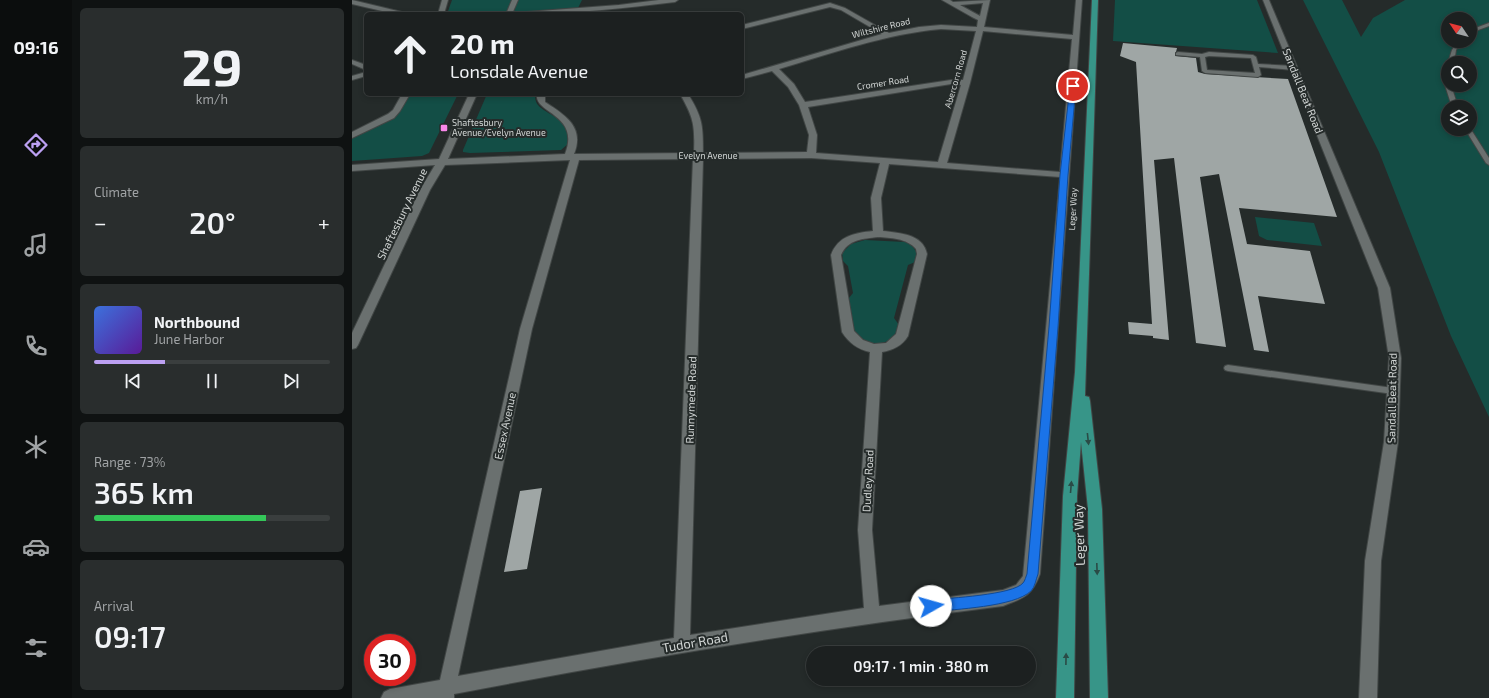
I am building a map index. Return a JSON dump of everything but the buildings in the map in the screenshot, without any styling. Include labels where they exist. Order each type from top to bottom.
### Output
[{"type":"highway","name":"Leger Way","points":[[1065,698],[1070,496],[1081,372],[1095,0]]},
{"type":"highway","name":"Leger Way","points":[[1081,372],[1095,509],[1100,698]]},
{"type":"street","points":[[442,12],[445,0]]},
{"type":"street","points":[[510,12],[515,0]]},
{"type":"street","points":[[585,10],[588,0]]},
{"type":"street","points":[[556,12],[626,7],[675,0]]},
{"type":"street","points":[[945,0],[974,16],[983,19]]},
{"type":"street","points":[[953,4],[987,0]]},
{"type":"street","name":"Abercorn Road","points":[[942,164],[966,83],[987,0]]},
{"type":"street","name":"Tudor Road","points":[[390,698],[447,692],[682,644],[872,613],[1003,598],[1018,593],[1028,586],[1032,574],[1054,327],[1064,175],[1079,0]]},
{"type":"street","name":"Sandall Beat Road","points":[[1266,0],[1384,288],[1395,358],[1392,442],[1373,561],[1368,698]]},
{"type":"street","points":[[352,2],[395,12]]},
{"type":"street","points":[[744,26],[830,5],[843,9],[863,19],[888,35]]},
{"type":"street","name":"Wiltshire Road","points":[[744,76],[888,35],[930,28],[980,29],[1076,37]]},
{"type":"street","points":[[352,62],[364,67]]},
{"type":"street","points":[[774,68],[791,86],[803,105],[813,135],[811,155]]},
{"type":"street","points":[[352,78],[364,75]]},
{"type":"street","name":"Cromer Road","points":[[803,105],[951,82],[966,83]]},
{"type":"street","points":[[352,135],[391,116],[396,111],[405,96]]},
{"type":"street","name":"Shaftesbury Avenue","points":[[352,345],[425,190],[442,162],[472,96]]},
{"type":"street","name":"Essex Avenue","points":[[447,692],[526,329],[573,145],[572,131],[568,123],[542,103],[540,96]]},
{"type":"street","name":"Runnymede Road","points":[[682,644],[699,128],[695,112],[685,96]]},
{"type":"street","name":"Evelyn Avenue","points":[[352,168],[442,162],[571,157],[811,155],[942,164],[1064,175]]},
{"type":"street","points":[[878,234],[876,198],[885,160]]},
{"type":"street","points":[[878,234],[907,238],[916,242],[922,250],[902,336],[898,342],[892,345],[869,348],[856,343],[848,332],[836,256],[838,249],[847,241],[853,238],[878,234]]},
{"type":"street","name":"Dudley Road","points":[[872,613],[865,530],[876,348]]},
{"type":"lane","points":[[1477,29],[1489,24]]},
{"type":"lane","points":[[1178,54],[1202,56],[1209,54],[1253,57],[1258,75],[1205,71],[1202,56]]},
{"type":"lane","points":[[1256,65],[1294,68]]},
{"type":"lane","points":[[1472,136],[1489,163]]},
{"type":"lane","points":[[1228,368],[1393,391]]},
{"type":"green space","points":[[452,0],[582,0],[576,12],[448,12]]},
{"type":"green space","points":[[1115,0],[1257,0],[1278,53],[1113,41]]},
{"type":"green space","points":[[1303,0],[1342,0],[1361,37],[1373,18],[1405,0],[1489,0],[1489,417],[1451,336],[1379,152]]},
{"type":"green space","points":[[407,96],[457,96],[429,153],[422,156],[352,161],[352,137],[389,119]]},
{"type":"green space","points":[[486,96],[536,96],[535,99],[540,107],[562,122],[568,135],[569,143],[561,150],[470,153],[463,152]]},
{"type":"green space","points":[[1255,217],[1314,223],[1322,246],[1267,240],[1259,236]]},
{"type":"green space","points":[[865,240],[905,242],[911,244],[917,253],[915,262],[908,265],[894,318],[899,325],[894,337],[890,340],[879,343],[867,342],[857,337],[852,329],[850,320],[849,298],[853,293],[848,266],[843,261],[842,253],[851,244]]},
{"type":"place","name":"Shaftesbury Avenue/Evelyn Avenue","points":[[444,128]]},
{"type":"route","points":[[931,606],[1003,598],[1018,593],[1028,586],[1032,574],[1054,327],[1064,175],[1073,86]]}]
